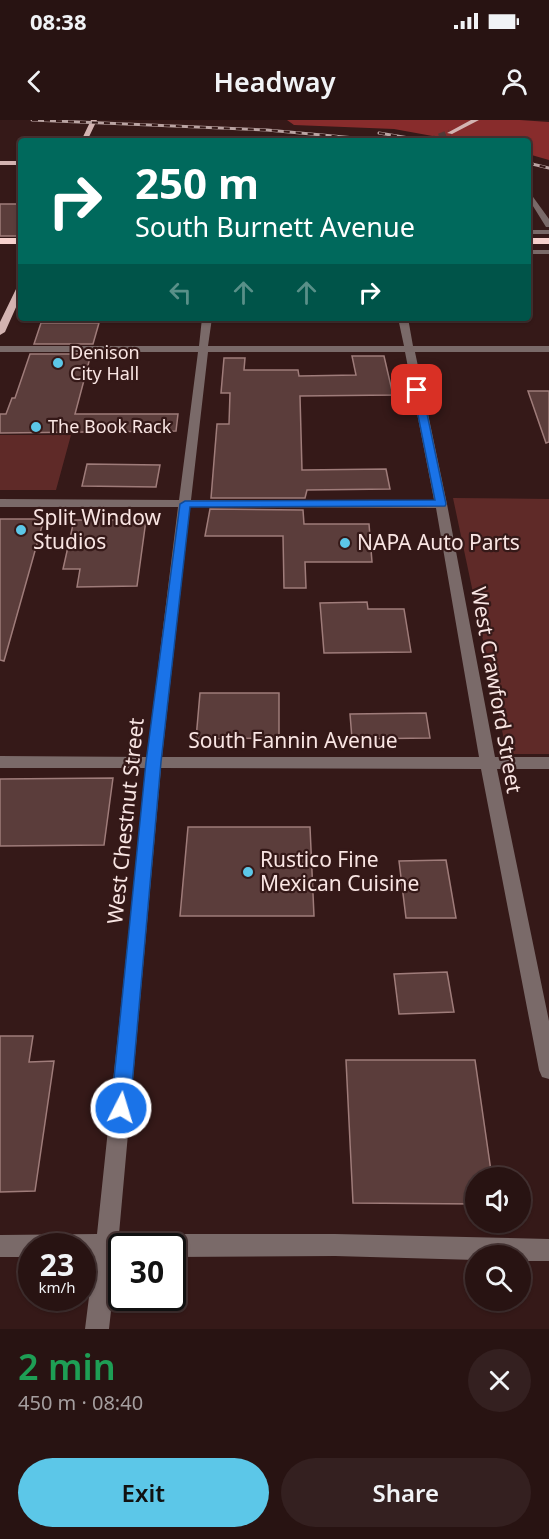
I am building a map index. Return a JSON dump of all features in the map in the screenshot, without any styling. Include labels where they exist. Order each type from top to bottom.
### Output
[{"type":"highway","points":[[0,241],[18,241]]},
{"type":"highway","points":[[531,242],[549,241]]},
{"type":"main road","points":[[85,138],[94,120]]},
{"type":"main road","points":[[450,133],[476,120]]},
{"type":"main road","points":[[0,163],[18,163]]},
{"type":"main road","points":[[0,332],[18,293]]},
{"type":"street","points":[[531,197],[549,225]]},
{"type":"street","points":[[531,232],[549,232]]},
{"type":"street","points":[[531,252],[549,252]]},
{"type":"street","name":"West Chestnut Street","points":[[97,1329],[153,762],[207,321]]},
{"type":"street","name":"West Crawford Street","points":[[404,321],[441,504],[488,763],[549,1070]]},
{"type":"street","points":[[0,349],[549,349]]},
{"type":"street","points":[[0,503],[441,504]]},
{"type":"street","name":"South Fannin Avenue","points":[[0,762],[549,763]]},
{"type":"street","points":[[0,1246],[335,1245],[549,1250]]},
{"type":"shaded area","points":[[287,120],[549,122],[549,160],[531,155],[531,138],[444,138],[394,129],[294,125]]},
{"type":"shaded area","points":[[0,435],[71,435],[56,490],[0,490]]},
{"type":"shaded area","points":[[453,498],[549,499],[549,754],[507,754]]},
{"type":"building","points":[[0,204],[18,204],[18,236],[0,236]]},
{"type":"building","points":[[41,323],[99,323],[93,344],[34,344]]},
{"type":"building","points":[[30,354],[91,354],[75,414],[178,414],[176,431],[0,433],[0,414],[6,414],[12,398],[15,398]]},
{"type":"building","points":[[352,356],[384,356],[393,395],[300,396],[302,470],[386,469],[390,489],[307,490],[305,498],[211,498],[217,424],[229,424],[230,393],[221,393],[224,358],[245,358],[244,370],[298,370],[299,376],[356,375]]},
{"type":"building","points":[[528,391],[549,391],[549,442],[546,443]]},
{"type":"building","points":[[87,464],[160,465],[156,487],[82,486]]},
{"type":"building","points":[[210,509],[303,510],[304,524],[369,524],[372,562],[305,562],[306,588],[284,588],[283,536],[205,536]]},
{"type":"building","points":[[0,519],[44,519],[4,661],[0,660]]},
{"type":"building","points":[[74,520],[146,520],[137,586],[77,587],[80,569],[63,569]]},
{"type":"building","points":[[367,602],[368,609],[404,609],[411,652],[324,653],[320,603]]},
{"type":"building","points":[[200,693],[279,693],[279,738],[196,739]]},
{"type":"building","points":[[426,713],[430,738],[352,739],[350,714]]},
{"type":"building","points":[[113,778],[104,845],[0,846],[0,779]]},
{"type":"building","name":"Rustico Fine Mexican Cuisine","points":[[188,827],[310,827],[314,916],[180,916]]},
{"type":"building","points":[[446,860],[456,918],[406,918],[399,861]]},
{"type":"building","points":[[447,972],[454,1012],[399,1014],[394,974]]},
{"type":"building","points":[[0,1036],[33,1036],[29,1062],[54,1061],[35,1191],[0,1192]]},
{"type":"building","points":[[346,1060],[475,1060],[490,1167],[465,1167],[465,1204],[353,1203]]},
{"type":"tunnel","points":[[437,138],[450,133]]},
{"type":"railway","points":[[32,120],[267,130],[355,138]]},
{"type":"railway","points":[[379,133],[409,138]]},
{"type":"railway","points":[[531,164],[549,168]]},
{"type":"place","name":"Denison City Hall","points":[[58,363]]},
{"type":"place","name":"The Book Rack","points":[[36,427]]},
{"type":"place","name":"Split Window Studios","points":[[21,530]]},
{"type":"place","name":"NAPA Auto Parts","points":[[345,543]]},
{"type":"place","name":"Rustico Fine Mexican Cuisine","points":[[248,872]]},
{"type":"route","points":[[121,1108],[153,762],[185,504],[441,504],[417,390]]}]
